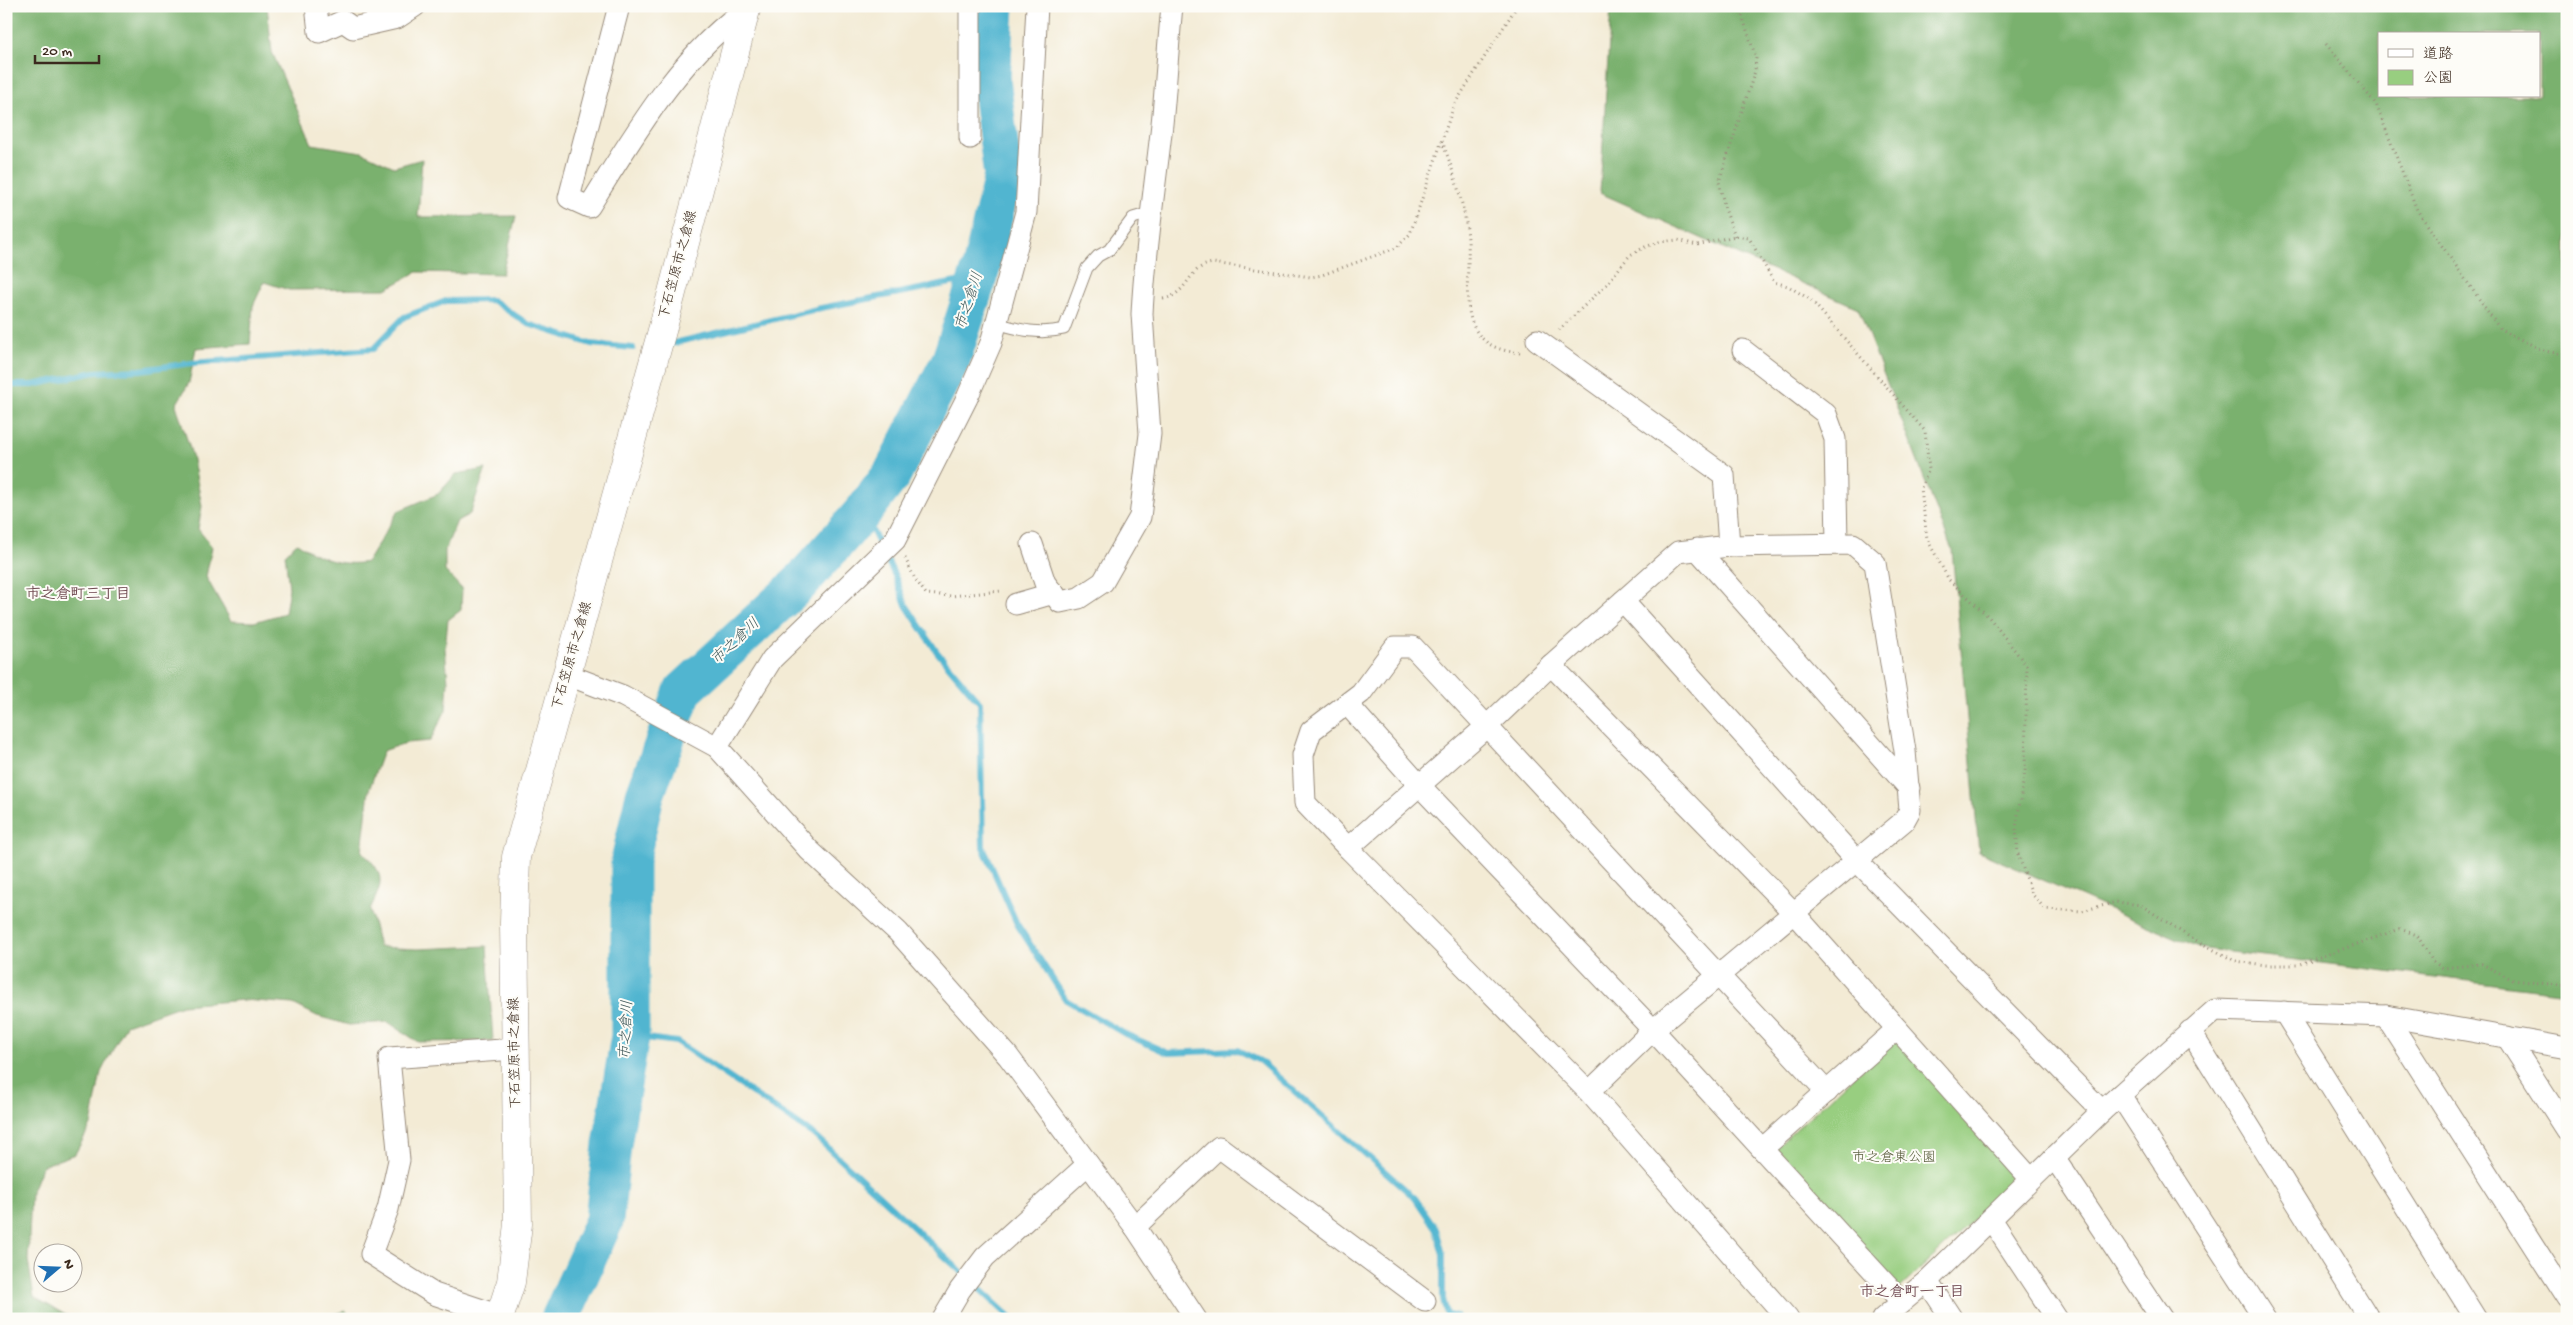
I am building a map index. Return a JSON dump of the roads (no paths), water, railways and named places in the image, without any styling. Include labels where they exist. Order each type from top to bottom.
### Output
[{"type":"main road","name":"下石笠原市之倉線","points":[[500,1317],[511,1282],[518,1224],[514,923],[516,856],[568,675],[748,7]]},
{"type":"street","points":[[316,6],[319,32],[342,21],[353,28],[397,18],[415,6]]},
{"type":"street","points":[[618,6],[569,198],[589,207],[626,148],[694,54],[748,7]]},
{"type":"street","points":[[970,6],[970,138]]},
{"type":"street","points":[[717,747],[772,659],[895,540],[967,398],[991,343],[1026,212],[1038,6]]},
{"type":"street","points":[[1032,544],[1045,583],[1060,602],[1079,598],[1103,582],[1140,517],[1150,434],[1142,297],[1150,213],[1162,125],[1172,6]]},
{"type":"street","points":[[1540,342],[1724,475],[1730,546]]},
{"type":"street","points":[[1743,350],[1826,414],[1835,439],[1837,543]]},
{"type":"street","points":[[1348,848],[1420,786],[1551,665],[1678,552],[1730,546],[1837,543],[1853,544],[1875,563],[1909,788],[1910,810],[1904,821],[1858,861],[1793,912],[1653,1030],[1589,1092]]},
{"type":"street","points":[[1697,549],[1909,788]]},
{"type":"street","points":[[1012,597],[1054,593]]},
{"type":"street","points":[[1624,601],[1858,861],[2102,1111]]},
{"type":"street","points":[[1788,1319],[1589,1092],[1305,803],[1303,755],[1312,731],[1348,706],[1361,693],[1395,647],[1413,647],[1827,1092]]},
{"type":"street","points":[[1551,665],[1793,912],[2032,1179]]},
{"type":"street","points":[[568,675],[623,696],[717,747],[810,850],[898,932],[1008,1056],[1135,1226],[1196,1319]]},
{"type":"street","points":[[1348,706],[1420,786],[1653,1030],[1902,1302]]},
{"type":"street","points":[[1882,1319],[1927,1281],[2102,1111],[2215,1010],[2386,1016],[2567,1048]]},
{"type":"street","points":[[2284,1012],[2476,1319]]},
{"type":"street","points":[[2386,1016],[2567,1298]]},
{"type":"street","points":[[1762,1149],[1897,1029]]},
{"type":"street","points":[[2190,1031],[2369,1319]]},
{"type":"street","points":[[2507,1037],[2567,1130]]},
{"type":"street","points":[[500,1317],[434,1294],[371,1254],[388,1208],[399,1160],[389,1058],[516,1049]]},
{"type":"street","points":[[2120,1095],[2264,1319]]},
{"type":"street","points":[[1135,1226],[1219,1147],[1424,1301]]},
{"type":"street","points":[[2054,1157],[2162,1319]]},
{"type":"street","points":[[943,1319],[960,1290],[986,1257],[1088,1164]]},
{"type":"street","points":[[1991,1219],[2057,1319]]},
{"type":"street","points":[[1927,1281],[1952,1319]]},
{"type":"lane","points":[[996,323],[1022,330],[1048,333],[1064,329],[1087,268],[1098,256],[1109,250],[1132,218],[1150,213]]},
{"type":"waterway","name":"市之倉川","points":[[560,1319],[604,1221],[612,1145],[630,1036],[630,861],[645,795],[683,691],[799,584],[863,512],[892,474],[951,360],[982,265],[1003,176],[991,80],[995,6]]},
{"type":"waterway","points":[[666,345],[821,308],[977,278]]},
{"type":"waterway","points":[[6,385],[33,385],[95,372],[140,370],[192,363],[373,349],[404,317],[446,301],[492,300],[528,324],[591,344],[633,348]]},
{"type":"waterway","points":[[863,512],[895,576],[906,605],[937,652],[980,703],[983,847],[1017,924],[1066,1000],[1125,1034],[1168,1053],[1237,1050],[1260,1061],[1415,1198],[1436,1229],[1443,1254],[1443,1299],[1447,1315],[1457,1317]]},
{"type":"waterway","points":[[630,1036],[677,1042],[814,1135],[1012,1319]]},
{"type":"district","name":"市之倉町三丁目","points":[[78,595]]},
{"type":"district","name":"市之倉町一丁目","points":[[1912,1293]]},
{"type":"park label","name":"市之倉東公園","points":[[1894,1158]]}]
